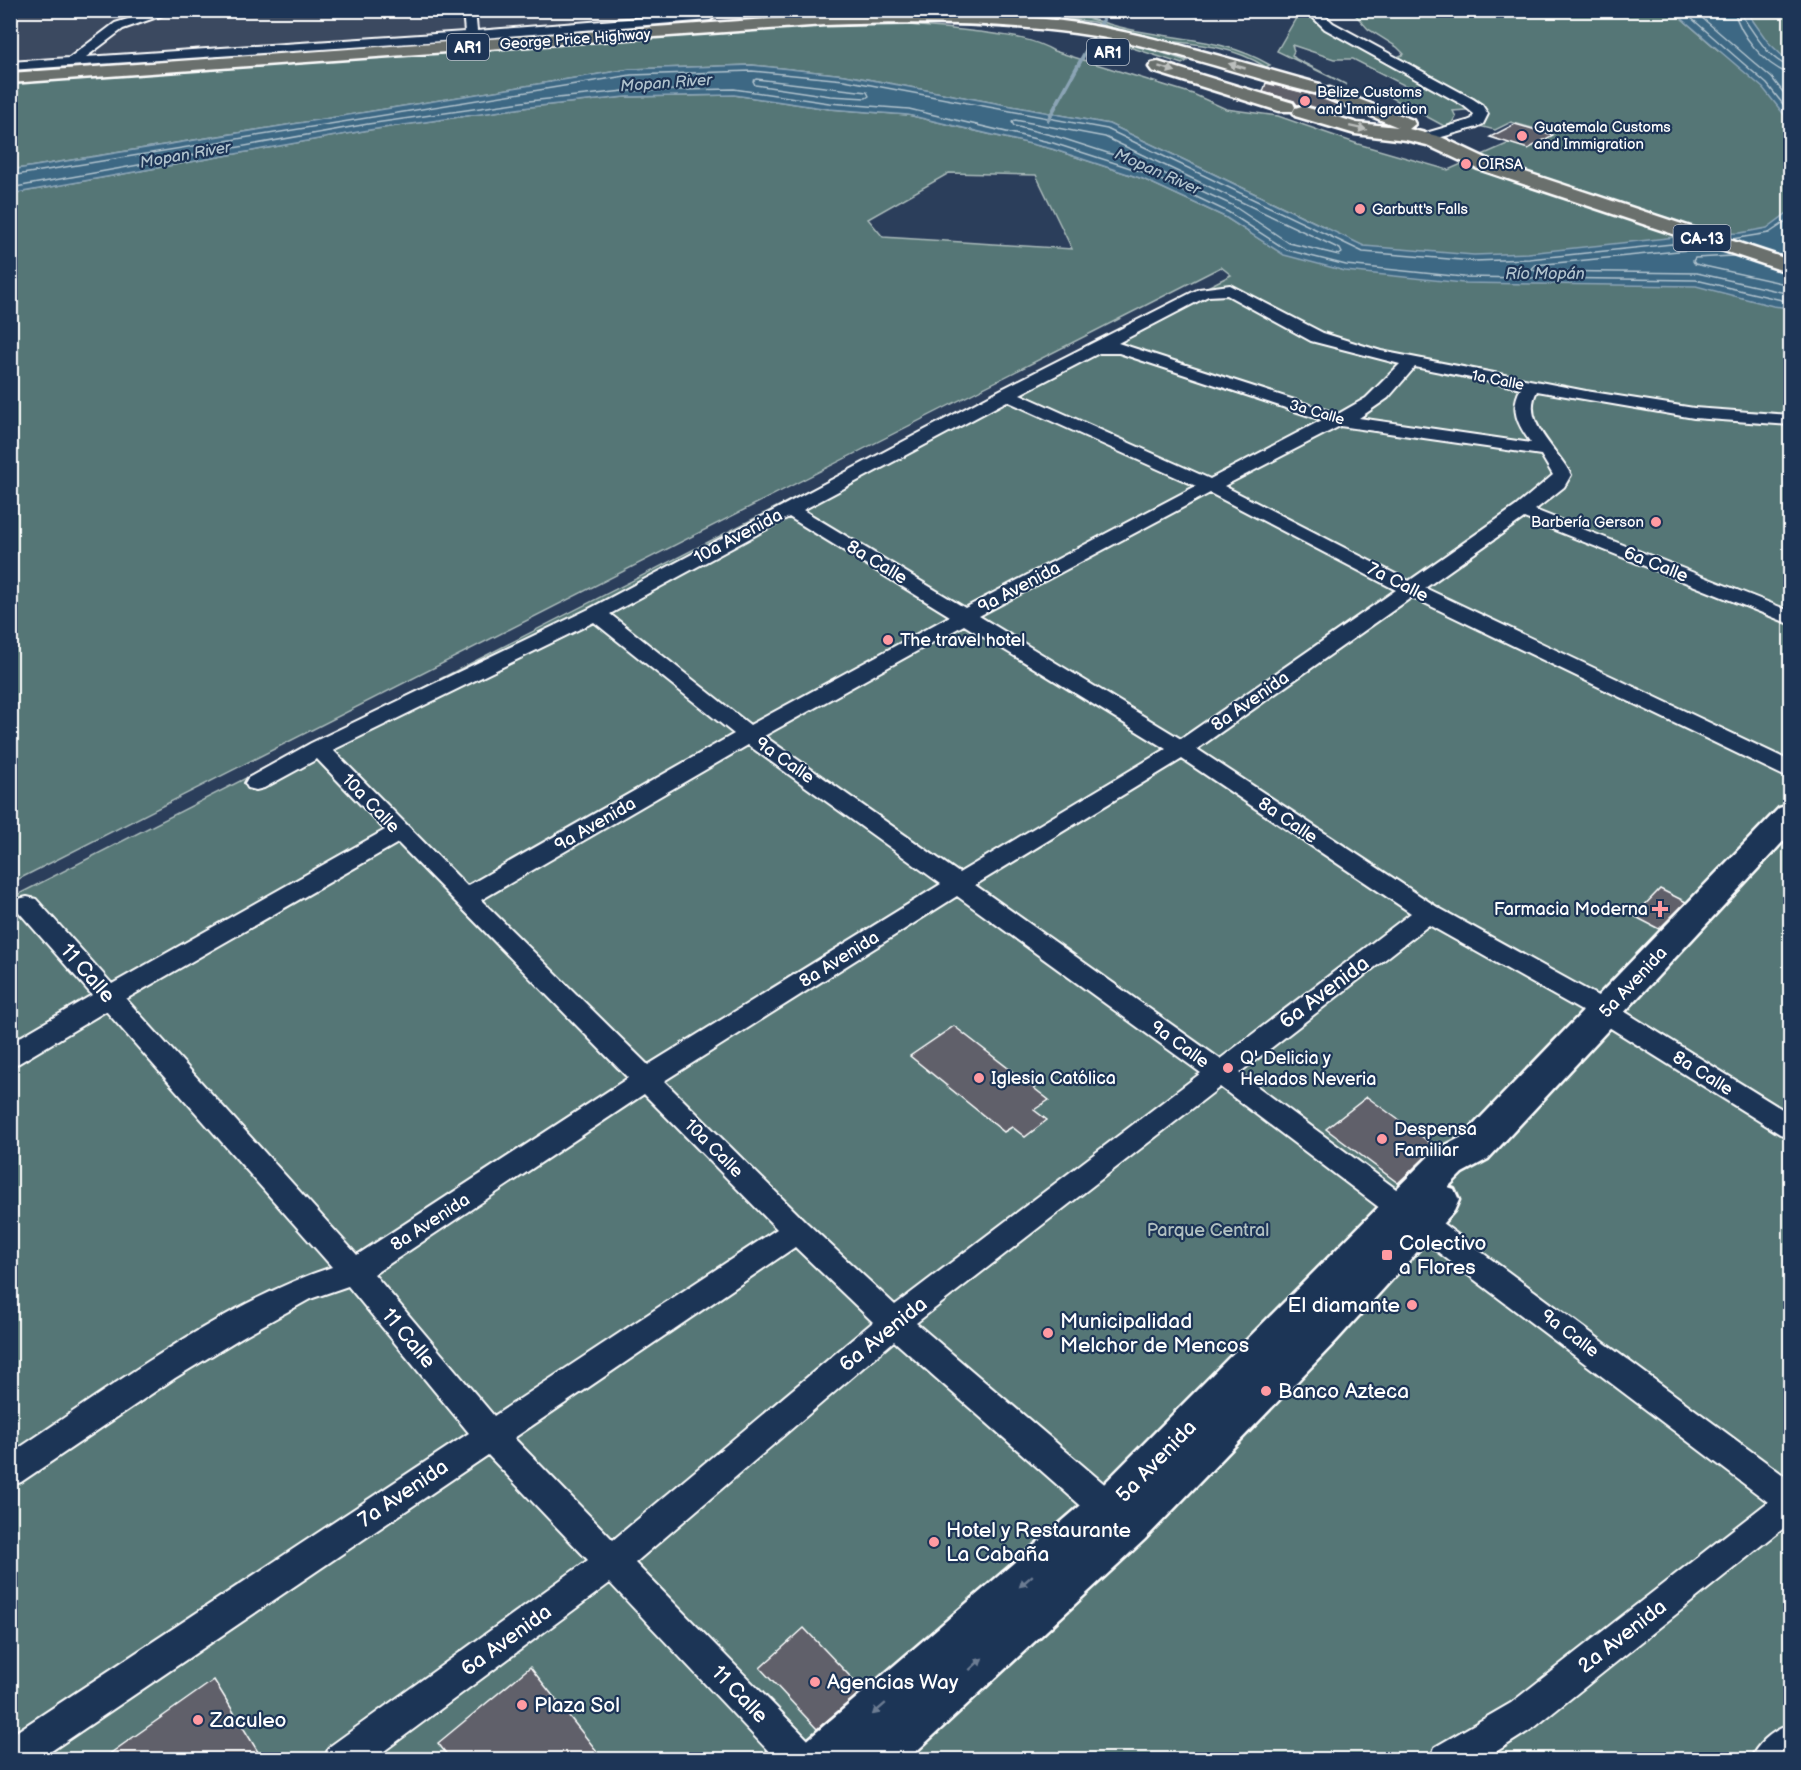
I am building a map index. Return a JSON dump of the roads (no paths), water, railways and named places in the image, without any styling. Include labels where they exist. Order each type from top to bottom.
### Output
[{"type":"highway","name":"George Price Highway","points":[[10,78],[825,20],[871,18],[1014,22],[1076,28],[1173,49],[1278,78],[1322,91],[1476,157]]},
{"type":"highway","name":"George Price Highway","points":[[925,20],[1043,37],[1116,54]]},
{"type":"highway","name":"George Price Highway","points":[[1145,63],[1355,128],[1430,136]]},
{"type":"highway","points":[[1245,93],[1278,78]]},
{"type":"highway","name":"CA-13","points":[[1476,157],[1508,171],[1614,209],[1791,267]]},
{"type":"street","points":[[72,62],[119,26],[171,10]]},
{"type":"street","points":[[470,10],[471,35]]},
{"type":"street","points":[[10,66],[471,35],[710,16],[709,10]]},
{"type":"street","points":[[1311,10],[1329,26],[1468,102],[1481,114],[1478,121],[1472,124],[1430,136]]},
{"type":"street","name":"10a Avenida","points":[[256,783],[320,748],[596,613],[1006,394],[1206,292],[1220,290]]},
{"type":"street","name":"1a Calle","points":[[1220,290],[1230,290],[1317,337],[1378,356],[1531,386],[1694,413],[1732,418],[1791,420]]},
{"type":"street","name":"3a Calle","points":[[1096,348],[1120,348],[1340,420],[1545,450]]},
{"type":"street","name":"9a Avenida","points":[[465,898],[749,735],[966,615],[1323,426],[1366,409],[1411,362]]},
{"type":"street","name":"8a Avenida","points":[[10,1472],[231,1328],[300,1290],[354,1272],[645,1080],[959,884],[1182,749],[1522,511],[1557,483],[1562,475],[1559,465],[1533,436],[1522,410],[1525,393],[1531,386]]},
{"type":"street","name":"7a Calle","points":[[1006,394],[1211,486],[1410,590],[1791,770]]},
{"type":"street","name":"8a Calle","points":[[789,509],[1182,749],[1428,913],[1605,1012],[1791,1127]]},
{"type":"street","name":"6a Calle","points":[[1522,511],[1791,618]]},
{"type":"street","name":"9a Calle","points":[[596,613],[749,735],[1219,1072],[1791,1499]]},
{"type":"street","name":"10a Calle","points":[[320,748],[399,832],[797,1231],[894,1323],[1119,1517]]},
{"type":"street","name":"5a Avenida","points":[[821,1760],[995,1628],[1119,1517],[1321,1329],[1412,1215],[1466,1171],[1475,1148],[1791,815]]},
{"type":"street","points":[[10,1056],[399,832]]},
{"type":"street","name":"11 Calle","points":[[27,905],[354,1272],[490,1435],[802,1760]]},
{"type":"street","name":"6a Avenida","points":[[342,1760],[613,1561],[894,1323],[1428,913]]},
{"type":"street","name":"7a Avenida","points":[[11,1758],[797,1231]]},
{"type":"street","name":"2a Avenida","points":[[1448,1760],[1523,1714],[1791,1504]]},
{"type":"street","name":"5a Avenida","points":[[870,1760],[995,1628]]},
{"type":"street","points":[[1768,1760],[1791,1742]]},
{"type":"water","points":[[1673,11],[1746,11],[1768,42],[1790,63],[1790,122],[1763,88]]},
{"type":"water","points":[[752,65],[845,75],[1109,124],[1364,246],[1474,255],[1528,253],[1704,234],[1740,233],[1767,228],[1790,211],[1790,308],[1773,306],[1696,286],[1463,283],[1345,271],[1284,255],[1225,217],[1143,179],[1052,149],[908,115],[829,109],[734,95],[625,97],[530,107],[369,130],[11,194],[11,170],[630,69]]},
{"type":"waterway","points":[[1048,120],[1103,20],[1101,10]]},
{"type":"place","name":"Belize Customs and Immigration","points":[[1305,101]]},
{"type":"place","name":"Guatemala Customs and Immigration","points":[[1522,136]]},
{"type":"place","name":"OIRSA","points":[[1466,164]]},
{"type":"place","name":"Garbutt's Falls","points":[[1360,209]]},
{"type":"place","name":"Barbería Gerson","points":[[1656,522]]},
{"type":"place","name":"The travel hotel","points":[[888,640]]},
{"type":"place","name":"Farmacia Moderna","points":[[1660,909]]},
{"type":"place","name":"Q' Delicia y Helados Neveria","points":[[1228,1068]]},
{"type":"place","name":"Iglesia Católica","points":[[979,1078]]},
{"type":"place","name":"Despensa Familiar","points":[[1382,1139]]},
{"type":"place","name":"Colectivo a Flores","points":[[1387,1255]]},
{"type":"place","name":"El diamante","points":[[1412,1305]]},
{"type":"place","name":"Municipalidad Melchor de Mencos","points":[[1048,1333]]},
{"type":"place","name":"Banco Azteca","points":[[1266,1391]]},
{"type":"place","name":"Hotel y Restaurante La Cabaña","points":[[934,1542]]},
{"type":"place","name":"Agencias Way","points":[[815,1682]]},
{"type":"place","name":"Plaza Sol","points":[[522,1705]]},
{"type":"place","name":"Zaculeo","points":[[198,1720]]},
{"type":"water label","name":"Mopan River","points":[[666,82]]},
{"type":"water label","name":"Mopan River","points":[[185,154]]},
{"type":"water label","name":"Mopan River","points":[[1158,171]]},
{"type":"water label","name":"Río Mopán","points":[[1545,273]]},
{"type":"park label","name":"Parque Central","points":[[1208,1230]]}]
